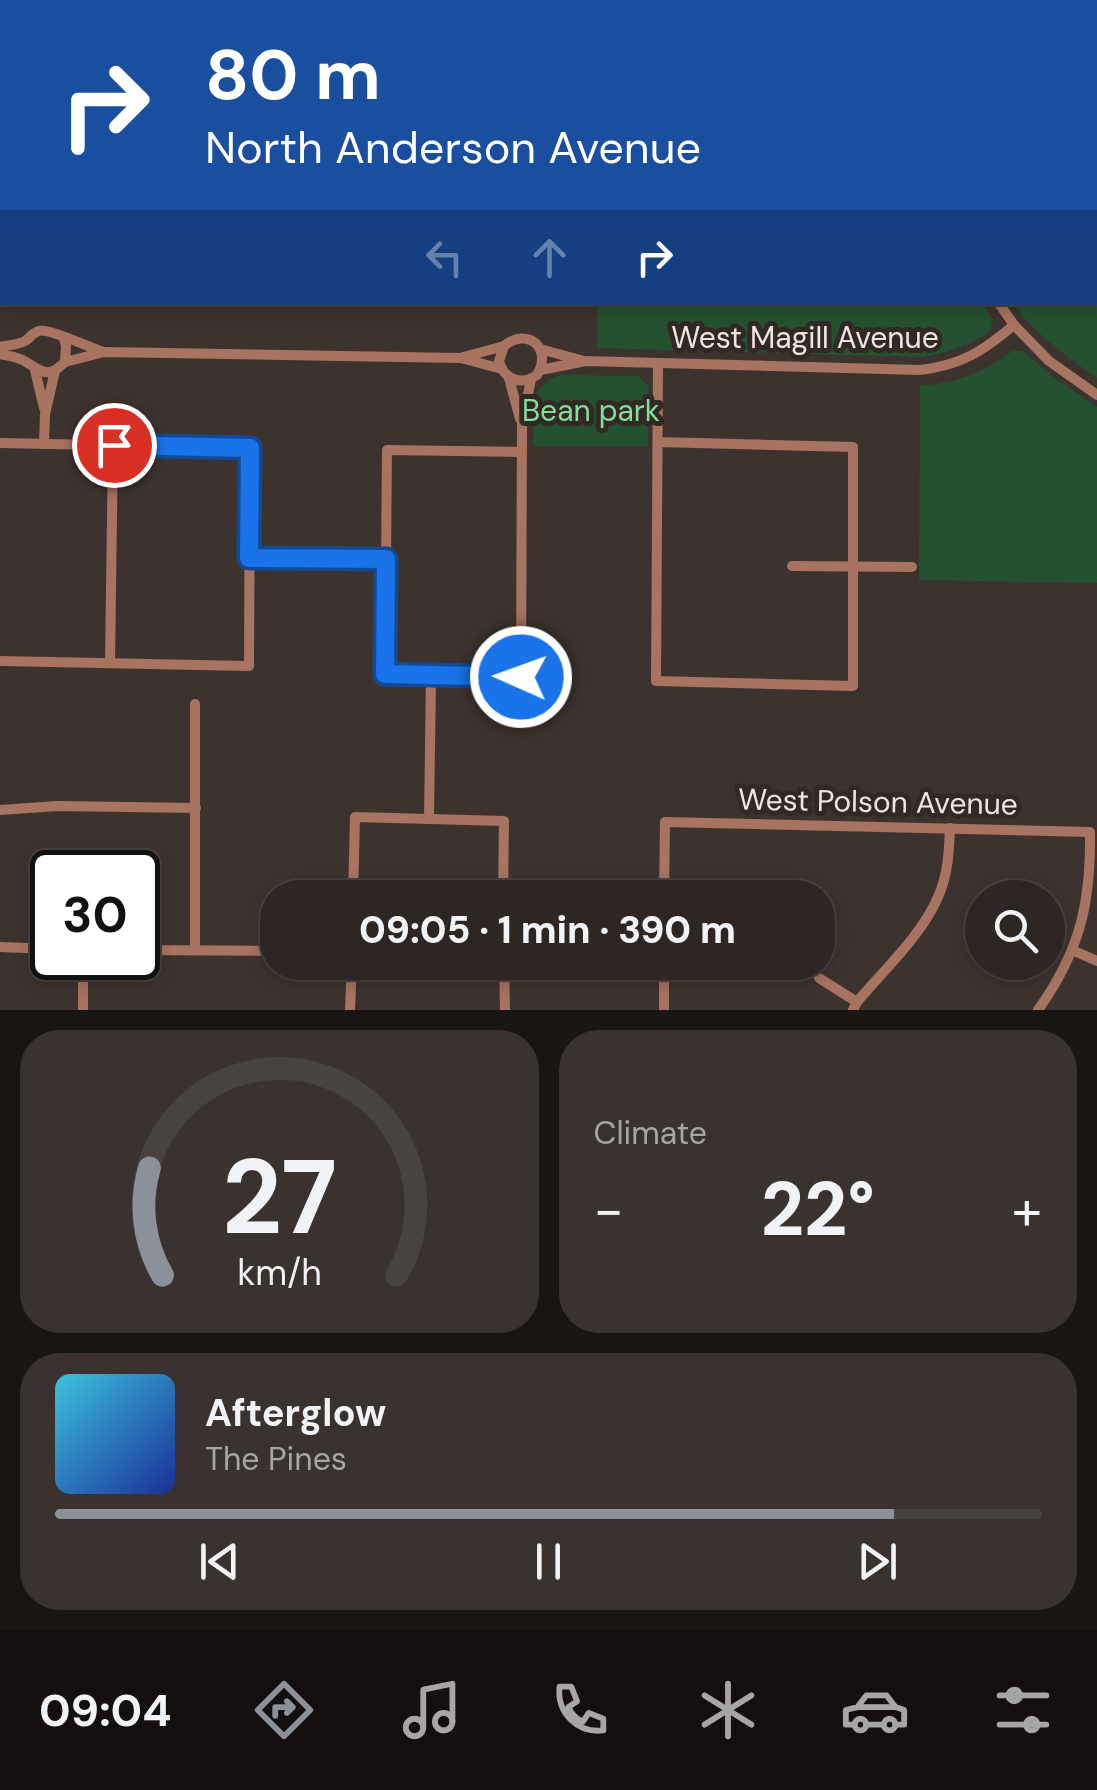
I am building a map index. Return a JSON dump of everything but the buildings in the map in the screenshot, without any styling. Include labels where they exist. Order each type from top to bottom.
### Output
[{"type":"street","points":[[1000,305],[1049,361],[1097,395]]},
{"type":"street","name":"West Magill Avenue","points":[[541,370],[584,361],[920,370],[972,357],[1014,325]]},
{"type":"street","points":[[45,414],[25,347],[33,334],[41,330],[58,333],[64,339],[104,352]]},
{"type":"street","points":[[0,354],[42,372],[104,352],[460,358],[524,338],[540,349],[543,360],[541,370],[531,379],[516,381],[505,373],[460,358]]},
{"type":"street","points":[[64,339],[64,362]]},
{"type":"street","points":[[0,346],[28,340]]},
{"type":"street","points":[[504,346],[500,361],[522,425]]},
{"type":"street","name":"West Magill Avenue","points":[[540,349],[584,361]]},
{"type":"street","points":[[658,363],[656,680],[852,686],[853,447],[658,442]]},
{"type":"street","points":[[44,444],[45,414],[55,370]]},
{"type":"street","points":[[522,452],[387,450],[385,674],[521,677],[522,452],[522,425],[531,379]]},
{"type":"street","points":[[0,443],[250,448],[249,666],[0,661]]},
{"type":"street","points":[[110,663],[114,445]]},
{"type":"street","points":[[249,558],[386,559]]},
{"type":"street","points":[[792,566],[912,568]]},
{"type":"street","points":[[429,818],[431,675]]},
{"type":"street","points":[[195,950],[196,704]]},
{"type":"street","points":[[0,810],[57,806],[196,808]]},
{"type":"street","points":[[353,880],[355,817],[504,821],[503,880]]},
{"type":"street","name":"West Polson Avenue","points":[[664,880],[665,822],[1090,832],[1088,899],[1072,950]]},
{"type":"street","points":[[822,980],[855,1006],[929,916],[944,880],[950,828]]},
{"type":"street","points":[[0,947],[30,948]]},
{"type":"street","points":[[160,950],[260,951]]},
{"type":"street","points":[[1038,1010],[1072,950],[1097,960]]},
{"type":"street","points":[[83,980],[83,1010]]},
{"type":"street","points":[[350,1010],[351,980]]},
{"type":"street","points":[[504,980],[505,1010]]},
{"type":"street","points":[[664,980],[664,1010]]},
{"type":"green space","points":[[597,305],[983,305],[992,318],[991,330],[974,340],[920,357],[597,348]]},
{"type":"green space","points":[[1013,305],[1097,305],[1097,378],[1051,344]]},
{"type":"green space","points":[[1012,351],[1023,351],[1097,407],[1097,583],[919,580],[920,386],[969,376]]},
{"type":"green space","name":"Bean park","points":[[562,375],[639,376],[648,386],[648,446],[534,446],[537,394],[550,379]]},
{"type":"route","points":[[114,445],[250,448],[249,558],[386,559],[385,674],[521,677]]}]
